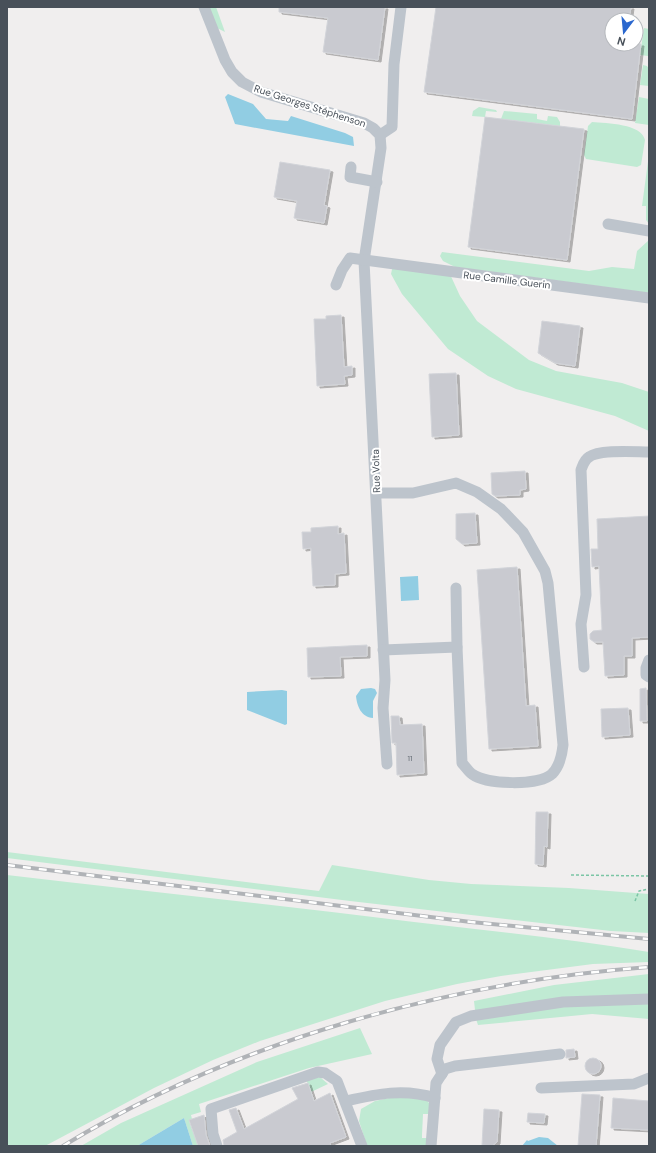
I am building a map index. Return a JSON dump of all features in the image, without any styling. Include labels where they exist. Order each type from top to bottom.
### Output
[{"type":"street","name":"Rue Georges Stéphenson","points":[[204,7],[225,60],[232,72],[242,82],[261,92],[364,123],[373,128],[380,135]]},
{"type":"street","points":[[364,261],[378,182],[381,148],[380,135],[392,127],[394,64],[401,7]]},
{"type":"street","points":[[351,167],[350,177],[378,182]]},
{"type":"street","points":[[608,224],[649,231]]},
{"type":"street","name":"Rue Camille Guerin","points":[[336,285],[342,270],[350,258],[649,298]]},
{"type":"street","name":"Rue Volta","points":[[364,261],[377,493],[385,680],[383,708],[387,764]]},
{"type":"street","points":[[584,668],[581,624],[586,595],[581,470],[585,460],[590,456],[602,453],[649,452]]},
{"type":"street","points":[[377,493],[414,493],[456,483],[477,492],[501,509],[523,532],[545,571],[548,583],[563,745],[558,766],[553,773],[546,778],[532,782],[493,781],[472,774],[462,763],[456,588]]},
{"type":"street","points":[[383,650],[457,647]]},
{"type":"street","points":[[649,660],[646,668],[646,674],[649,677]]},
{"type":"street","points":[[442,1074],[437,1059],[440,1045],[456,1022],[471,1016],[562,1002],[649,999]]},
{"type":"street","points":[[431,1146],[436,1083],[445,1069],[455,1066],[560,1054]]},
{"type":"street","points":[[217,1146],[213,1134],[211,1109],[318,1072],[325,1073],[337,1081],[362,1146]]},
{"type":"street","points":[[541,1088],[634,1084],[649,1078]]},
{"type":"street","points":[[346,1102],[390,1092],[421,1093],[435,1098]]},
{"type":"path","points":[[571,875],[649,876]]},
{"type":"path","points":[[635,901],[639,891],[649,889]]},
{"type":"green space","points":[[209,7],[216,7],[225,32],[217,28]]},
{"type":"green space","points":[[644,28],[649,29],[648,56],[640,55],[640,52],[644,52]]},
{"type":"green space","points":[[643,65],[647,66],[649,69],[649,86],[640,85]]},
{"type":"green space","points":[[639,97],[649,99],[649,125],[635,123]]},
{"type":"green space","points":[[479,107],[496,110],[497,112],[486,111],[485,117],[472,116],[473,111]]},
{"type":"green space","points":[[504,111],[537,114],[537,119],[547,121],[548,116],[557,117],[560,122],[560,126],[501,119]]},
{"type":"green space","points":[[592,122],[623,125],[638,131],[645,140],[641,165],[637,167],[586,159],[584,155],[588,126]]},
{"type":"green space","points":[[649,154],[649,224],[646,220],[646,206],[642,206]]},
{"type":"green space","points":[[649,240],[649,293],[455,267],[443,261],[440,256],[442,252],[589,271],[612,267],[634,269],[637,251]]},
{"type":"green space","points":[[393,265],[449,272],[460,296],[477,321],[529,360],[556,371],[622,383],[649,392],[649,431],[615,416],[516,389],[488,376],[448,349],[402,294],[391,274]]},
{"type":"green space","points":[[7,852],[319,891],[332,865],[429,880],[471,884],[569,888],[649,894],[649,933],[611,931],[350,901],[7,858]]},
{"type":"green space","points":[[7,875],[590,943],[649,952],[649,962],[593,964],[501,976],[457,984],[385,1001],[260,1041],[213,1060],[154,1088],[45,1146],[7,1146]]},
{"type":"green space","points":[[649,974],[649,1019],[592,1014],[478,1025],[476,1019],[474,1001],[554,985]]},
{"type":"green space","points":[[360,1028],[372,1054],[309,1068],[199,1104],[201,1112],[191,1115],[192,1119],[189,1121],[198,1146],[193,1146],[184,1118],[137,1146],[81,1146],[121,1123],[257,1062]]},
{"type":"green space","points":[[320,1077],[328,1084],[311,1092],[306,1079]]},
{"type":"green space","points":[[394,1097],[426,1099],[429,1103],[429,1114],[423,1114],[422,1138],[427,1138],[426,1146],[367,1146],[359,1121],[361,1109],[375,1101]]},
{"type":"water","points":[[228,94],[253,104],[266,119],[288,121],[291,116],[345,133],[353,137],[354,146],[235,124],[225,97]]},
{"type":"water","points":[[418,576],[419,600],[401,601],[400,577]]},
{"type":"water","points":[[361,689],[375,689],[377,693],[373,701],[373,718],[365,716],[360,710],[357,704],[356,696]]},
{"type":"water","points":[[287,691],[287,724],[285,725],[247,710],[247,692]]},
{"type":"water","points":[[184,1118],[193,1146],[137,1146]]},
{"type":"water","points":[[539,1137],[548,1138],[558,1146],[522,1146],[527,1140],[528,1141]]},
{"type":"building","points":[[279,7],[385,7],[378,60],[323,52],[328,18],[279,12]]},
{"type":"building","points":[[436,7],[631,7],[630,12],[604,12],[604,52],[640,52],[632,119],[424,92]]},
{"type":"building","points":[[485,117],[584,129],[567,260],[468,247]]},
{"type":"building","points":[[280,162],[330,170],[324,205],[327,206],[324,223],[294,218],[297,201],[274,197]]},
{"type":"building","points":[[341,315],[344,367],[352,366],[352,375],[344,376],[345,384],[317,386],[314,319],[326,319],[326,316]]},
{"type":"building","points":[[542,321],[580,326],[575,366],[555,363],[538,353]]},
{"type":"building","points":[[456,373],[459,435],[432,437],[429,374]]},
{"type":"building","points":[[525,471],[526,489],[520,490],[520,495],[495,496],[492,494],[491,473]]},
{"type":"building","points":[[475,513],[477,543],[462,544],[456,539],[456,514]]},
{"type":"building","points":[[649,516],[649,637],[632,638],[632,656],[624,656],[624,675],[605,676],[603,642],[594,642],[590,639],[590,634],[593,631],[602,630],[599,566],[592,567],[591,549],[598,549],[597,519]]},
{"type":"building","points":[[338,526],[338,534],[344,533],[346,573],[335,574],[335,585],[313,586],[311,548],[303,549],[302,532],[311,532],[311,528]]},
{"type":"building","points":[[517,567],[526,706],[535,705],[538,746],[489,749],[477,570]]},
{"type":"building","points":[[367,645],[367,656],[340,657],[341,676],[308,677],[307,648]]},
{"type":"building","points":[[646,688],[647,721],[640,721],[640,689]]},
{"type":"building","points":[[628,708],[630,735],[602,737],[601,709]]},
{"type":"building","points":[[391,716],[399,716],[400,725],[422,724],[424,773],[397,775],[396,743],[392,743]]},
{"type":"building","points":[[536,812],[548,812],[547,847],[544,846],[543,865],[535,864]]},
{"type":"building","points":[[574,1049],[575,1057],[566,1058],[566,1050]]},
{"type":"building","points":[[590,1058],[596,1058],[601,1063],[599,1072],[596,1074],[590,1074],[585,1069],[585,1063]]},
{"type":"building","points":[[308,1083],[314,1101],[330,1093],[346,1137],[330,1143],[331,1146],[224,1146],[223,1140],[237,1132],[229,1110],[236,1108],[244,1129],[298,1099],[292,1088]]},
{"type":"building","points":[[582,1094],[600,1095],[596,1146],[578,1146]]},
{"type":"building","points":[[613,1098],[649,1101],[649,1130],[611,1128]]},
{"type":"building","points":[[484,1109],[499,1110],[497,1142],[492,1146],[482,1145]]},
{"type":"building","points":[[528,1113],[545,1114],[544,1123],[527,1122]]},
{"type":"building","points":[[204,1115],[206,1135],[210,1146],[198,1146],[189,1120]]},
{"type":"railway","points":[[7,865],[471,922],[649,939]]},
{"type":"railway","points":[[63,1146],[129,1109],[199,1076],[271,1047],[346,1023],[421,1003],[497,987],[573,975],[649,967]]}]
